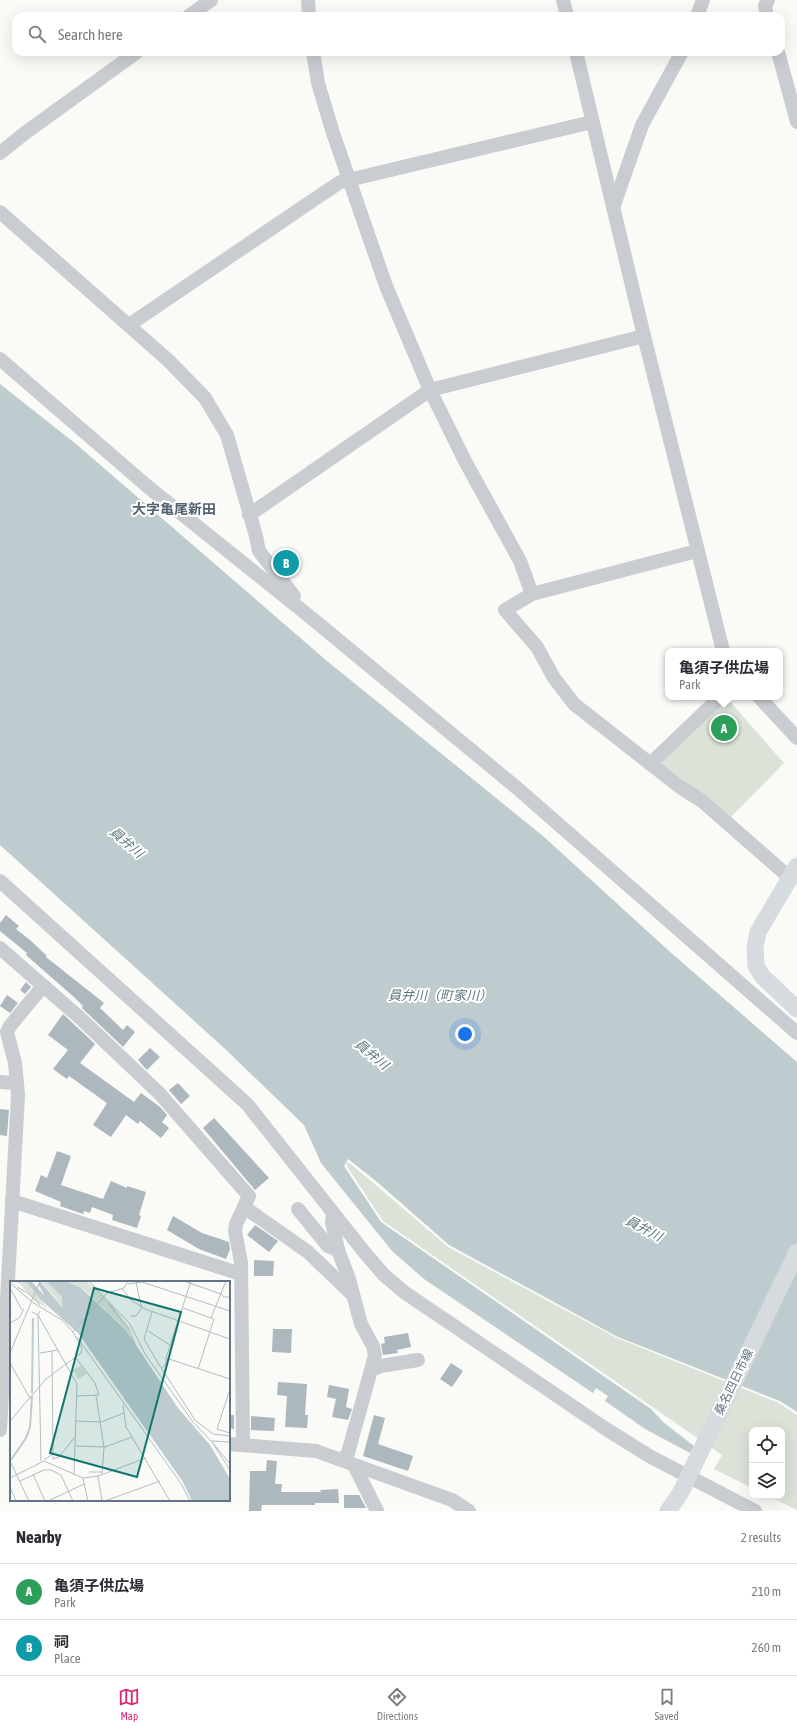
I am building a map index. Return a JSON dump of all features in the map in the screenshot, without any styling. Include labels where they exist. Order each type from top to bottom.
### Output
[{"type":"main road","points":[[793,872],[758,932],[755,947],[756,966],[762,976],[797,1009]]},
{"type":"main road","name":"桑名四日市線","points":[[668,1511],[688,1477],[797,1252]]},
{"type":"street","points":[[194,12],[212,0]]},
{"type":"street","points":[[308,0],[309,12]]},
{"type":"street","points":[[563,0],[566,12]]},
{"type":"street","points":[[699,12],[703,0]]},
{"type":"street","points":[[766,12],[764,6],[768,0]]},
{"type":"street","points":[[0,153],[25,132],[131,56]]},
{"type":"street","points":[[314,56],[318,83],[348,180],[386,286],[430,390],[464,461],[520,561],[532,594]]},
{"type":"street","points":[[577,56],[721,648]]},
{"type":"street","points":[[613,208],[642,126],[680,56]]},
{"type":"street","points":[[779,56],[797,122]]},
{"type":"street","points":[[129,325],[340,182],[592,122]]},
{"type":"street","points":[[0,212],[169,361],[205,398],[214,411],[229,441],[259,551],[309,616]]},
{"type":"street","points":[[249,515],[430,390],[644,336]]},
{"type":"street","points":[[0,359],[147,486],[309,616],[517,788],[797,1033]]},
{"type":"street","points":[[697,551],[532,594],[505,610],[537,647],[554,678],[574,704],[650,764],[680,787],[702,801],[793,872]]},
{"type":"street","points":[[762,700],[797,738]]},
{"type":"street","points":[[650,764],[716,701]]},
{"type":"street","points":[[0,881],[247,1104],[384,1275],[404,1292],[606,1429],[651,1457],[755,1511]]},
{"type":"street","points":[[0,948],[79,1017],[160,1094],[249,1196],[236,1224],[235,1231],[242,1262],[236,1444],[316,1451],[409,1483],[452,1500],[469,1511]]},
{"type":"street","points":[[3,1422],[17,1083],[15,1063],[7,1032],[14,1021],[43,986]]},
{"type":"street","points":[[0,1082],[17,1083]]},
{"type":"street","points":[[12,1201],[241,1274]]},
{"type":"street","points":[[244,1207],[308,1252],[354,1295]]},
{"type":"street","points":[[298,1209],[328,1246],[338,1250]]},
{"type":"street","points":[[333,1213],[332,1222],[338,1250],[354,1295],[361,1318],[361,1324],[370,1339],[375,1355],[348,1453],[349,1463],[377,1511]]},
{"type":"street","points":[[371,1370],[381,1366],[418,1360]]},
{"type":"shaded area","points":[[723,700],[729,700],[784,763],[729,819],[662,768],[662,759]]},
{"type":"shaded area","points":[[346,1162],[351,1164],[448,1247],[617,1338],[779,1403],[797,1415],[797,1510],[774,1499],[785,1499],[785,1427],[749,1427],[749,1486],[714,1469],[722,1455],[383,1221],[348,1168]]},
{"type":"water","name":"員弁川（町家川）","points":[[0,384],[76,444],[327,661],[543,836],[669,951],[797,1062],[797,1412],[780,1401],[618,1337],[449,1245],[376,1181],[348,1159],[344,1166],[381,1222],[651,1409],[663,1422],[694,1446],[690,1453],[645,1429],[605,1401],[608,1396],[596,1388],[593,1393],[424,1279],[392,1251],[321,1163],[304,1125],[223,1047],[0,845]]},
{"type":"building","points":[[6,915],[19,926],[16,929],[30,940],[47,956],[46,957],[104,1003],[100,1008],[123,1030],[127,1025],[135,1032],[123,1047],[82,1008],[83,1006],[75,998],[26,955],[27,953],[0,931],[0,923]]},
{"type":"building","points":[[26,982],[31,987],[25,994],[20,990]]},
{"type":"building","points":[[7,995],[18,1003],[10,1013],[0,1006]]},
{"type":"building","points":[[63,1014],[95,1044],[80,1063],[134,1102],[141,1093],[160,1107],[167,1115],[162,1122],[169,1128],[161,1138],[140,1121],[138,1124],[126,1115],[111,1137],[93,1125],[107,1103],[69,1076],[67,1079],[53,1069],[68,1050],[48,1035]]},
{"type":"building","points":[[150,1048],[160,1057],[147,1070],[138,1060]]},
{"type":"building","points":[[178,1083],[190,1096],[181,1104],[169,1090]]},
{"type":"building","points":[[0,1109],[9,1110],[7,1136],[0,1135]]},
{"type":"building","points":[[214,1118],[269,1178],[255,1190],[203,1128]]},
{"type":"building","points":[[57,1151],[71,1156],[61,1185],[103,1199],[111,1181],[127,1188],[127,1186],[146,1192],[139,1215],[141,1216],[137,1228],[112,1220],[113,1215],[92,1207],[90,1213],[84,1211],[83,1214],[60,1206],[61,1202],[35,1191],[41,1175],[47,1178]]},
{"type":"building","points":[[173,1216],[202,1233],[229,1242],[230,1249],[226,1259],[199,1249],[167,1230]]},
{"type":"building","points":[[255,1225],[278,1241],[269,1252],[247,1235]]},
{"type":"building","points":[[254,1260],[274,1261],[273,1276],[254,1276]]},
{"type":"building","points":[[273,1329],[292,1329],[291,1353],[272,1352]]},
{"type":"building","points":[[408,1333],[411,1347],[397,1350],[398,1353],[383,1355],[381,1344],[385,1343],[384,1337]]},
{"type":"building","points":[[451,1363],[463,1371],[452,1387],[440,1379]]},
{"type":"building","points":[[278,1382],[307,1384],[305,1415],[308,1415],[307,1428],[285,1427],[287,1396],[277,1395]]},
{"type":"building","points":[[329,1385],[349,1389],[346,1407],[352,1409],[348,1420],[332,1417],[336,1399],[327,1397]]},
{"type":"building","points":[[230,1415],[234,1415],[234,1429],[230,1428]]},
{"type":"building","points":[[374,1415],[385,1418],[378,1444],[413,1456],[408,1471],[363,1456]]},
{"type":"building","points":[[251,1416],[275,1418],[274,1431],[251,1430]]},
{"type":"building","points":[[267,1460],[277,1461],[275,1484],[282,1484],[281,1492],[321,1492],[320,1490],[338,1489],[339,1503],[315,1503],[315,1505],[262,1505],[261,1511],[249,1511],[250,1471],[266,1471]]},
{"type":"building","points":[[344,1495],[359,1495],[366,1508],[344,1508]]},
{"type":"place","name":"祠","points":[[286,563]]},
{"type":"place","name":"亀須子供広場","points":[[724,728]]},
{"type":"district","name":"大字亀尾新田","points":[[174,509]]},
{"type":"water label","name":"員弁川","points":[[127,842]]},
{"type":"water label","name":"員弁川","points":[[372,1054]]},
{"type":"water label","name":"員弁川","points":[[644,1228]]}]
